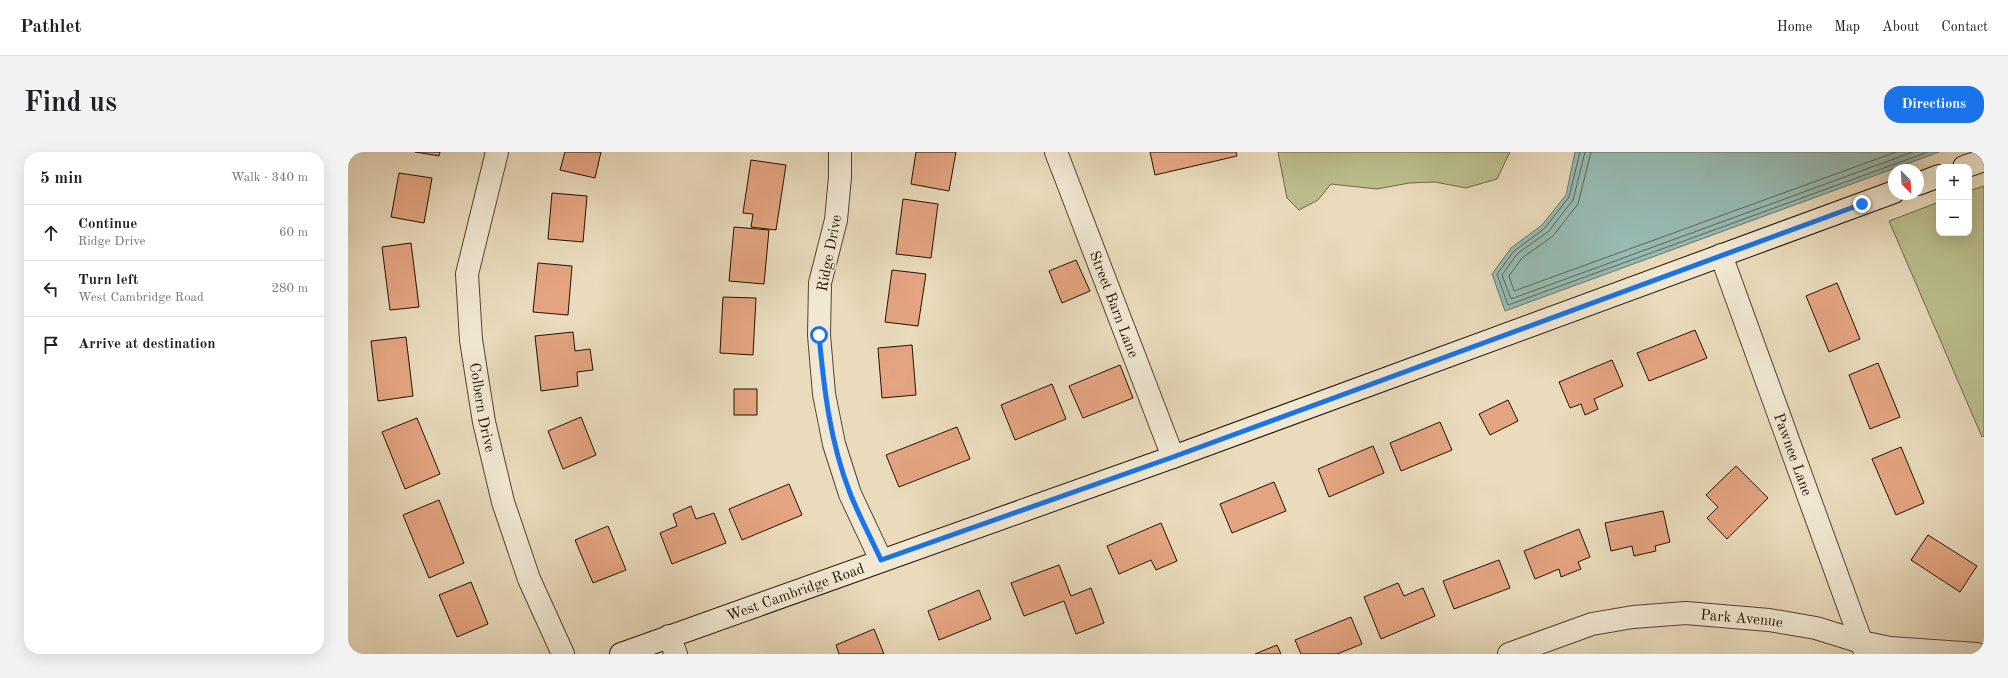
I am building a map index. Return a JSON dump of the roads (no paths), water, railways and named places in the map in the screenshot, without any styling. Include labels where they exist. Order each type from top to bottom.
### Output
[{"type":"street","name":"Colbern Drive","points":[[497,152],[466,274],[471,340],[484,422],[503,502],[529,579],[563,654]]},
{"type":"street","name":"Ridge Drive","points":[[840,152],[840,177],[836,220],[820,283],[819,335],[824,394],[834,444],[850,494],[881,560]]},
{"type":"street","name":"Street Barn Lane","points":[[1056,152],[1173,457]]},
{"type":"street","points":[[1972,164],[1984,160]]},
{"type":"street","points":[[1924,182],[1936,177]]},
{"type":"street","name":"West Cambridge Road","points":[[621,654],[672,645],[881,560],[1173,457],[1888,194]]},
{"type":"street","name":"Pawnee Lane","points":[[1721,255],[1863,648]]},
{"type":"street","name":"Park Avenue","points":[[1509,654],[1533,650],[1592,624],[1633,617],[1686,613],[1769,620],[1816,628],[1863,648],[1890,648],[1977,654]]},
{"type":"water","points":[[1575,152],[1939,152],[1906,164],[1888,164],[1888,171],[1505,311],[1492,274],[1511,248],[1542,225],[1566,195]]}]
